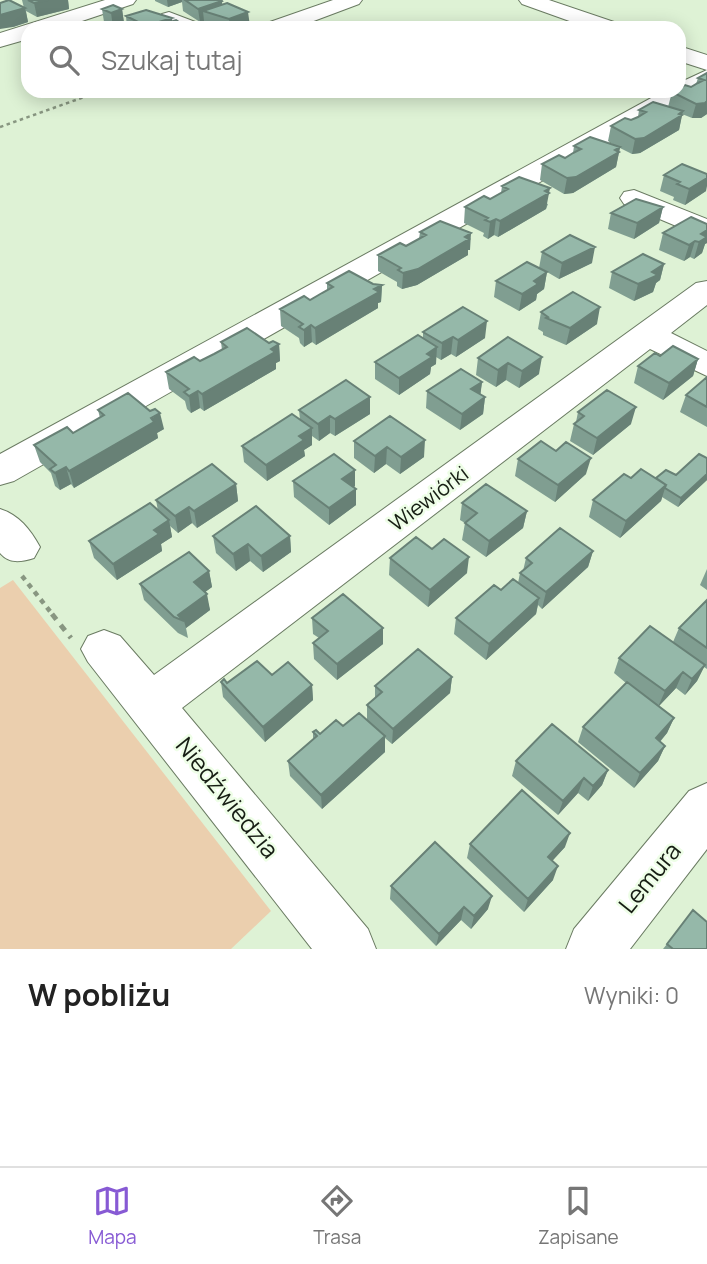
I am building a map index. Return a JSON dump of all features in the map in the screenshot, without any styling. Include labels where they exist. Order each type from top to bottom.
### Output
[{"type":"street","points":[[61,21],[126,0]]},
{"type":"street","points":[[294,21],[352,0]]},
{"type":"street","points":[[529,0],[589,21]]},
{"type":"street","points":[[169,18],[175,21]]},
{"type":"street","points":[[0,40],[21,34]]},
{"type":"street","points":[[686,56],[707,63]]},
{"type":"street","points":[[686,89],[707,77]]},
{"type":"street","points":[[0,471],[669,98]]},
{"type":"street","points":[[634,198],[707,230]]},
{"type":"street","name":"Wiewiórki","points":[[150,705],[707,290]]},
{"type":"street","points":[[649,335],[707,365]]},
{"type":"street","name":"Niedźwiedzia","points":[[104,649],[348,949]]},
{"type":"street","name":"Lemura","points":[[594,949],[707,808]]},
{"type":"path","points":[[0,127],[81,98]]},
{"type":"path","points":[[10,535],[16,569],[75,643],[104,649]]},
{"type":"shaded area","points":[[13,580],[271,911],[231,949],[0,949],[0,588]]},
{"type":"building","points":[[9,0],[25,8],[0,15],[0,3]]},
{"type":"building","points":[[185,0],[221,0],[222,1],[198,9]]},
{"type":"building","points":[[227,3],[248,12],[229,19],[203,11]]},
{"type":"building","points":[[113,5],[122,9],[111,13],[102,9]]},
{"type":"building","points":[[146,10],[172,18],[162,21],[136,21],[126,16]]},
{"type":"building","points":[[707,73],[707,101],[696,104],[684,98],[686,85],[691,87],[704,80],[698,78]]},
{"type":"building","points":[[653,102],[683,111],[679,114],[682,115],[644,138],[635,139],[611,126],[625,118],[631,120],[638,117],[646,112],[639,110]]},
{"type":"building","points":[[590,137],[620,147],[615,150],[619,152],[576,177],[567,178],[542,164],[559,155],[565,158],[581,149],[574,146]]},
{"type":"building","points":[[682,164],[707,174],[707,178],[689,189],[664,175]]},
{"type":"building","points":[[519,177],[550,188],[545,191],[549,193],[500,221],[485,220],[488,218],[465,207],[484,196],[490,199],[508,189],[502,186]]},
{"type":"building","points":[[636,199],[663,207],[637,223],[611,213]]},
{"type":"building","points":[[691,217],[707,224],[707,230],[701,234],[707,237],[699,242],[695,241],[689,245],[663,233]]},
{"type":"building","points":[[440,221],[471,233],[465,237],[469,239],[418,269],[403,273],[398,270],[401,268],[378,255],[400,243],[406,246],[426,235],[420,232]]},
{"type":"building","points":[[570,235],[595,247],[562,263],[542,252]]},
{"type":"building","points":[[643,254],[664,264],[652,272],[658,275],[638,284],[612,272]]},
{"type":"building","points":[[527,262],[547,272],[534,281],[538,284],[522,294],[496,281]]},
{"type":"building","points":[[349,271],[373,284],[382,285],[374,289],[379,292],[315,328],[311,325],[304,330],[299,327],[303,324],[280,309],[304,296],[310,300],[333,287],[327,283]]},
{"type":"building","points":[[573,292],[600,307],[570,328],[546,318],[548,317],[541,312]]},
{"type":"building","points":[[463,307],[487,321],[458,340],[453,337],[442,343],[423,332]]},
{"type":"building","points":[[247,328],[269,343],[273,341],[279,344],[271,349],[275,352],[202,394],[198,391],[189,396],[184,392],[189,389],[166,372],[194,357],[200,361],[227,347],[221,342]]},
{"type":"building","points":[[418,335],[437,347],[427,354],[432,357],[399,378],[375,362]]},
{"type":"building","points":[[508,337],[542,357],[522,371],[508,363],[498,370],[478,358]]},
{"type":"building","points":[[673,346],[698,359],[669,383],[638,366],[655,353],[660,356]]},
{"type":"building","points":[[461,369],[482,382],[471,389],[485,397],[462,414],[427,391]]},
{"type":"building","points":[[707,377],[707,407],[686,395]]},
{"type":"building","points":[[346,380],[370,397],[335,419],[330,416],[318,424],[299,410]]},
{"type":"building","points":[[607,390],[636,407],[597,438],[574,424],[584,416],[578,412]]},
{"type":"building","points":[[128,393],[150,411],[155,409],[160,413],[151,418],[154,422],[69,471],[66,467],[55,473],[50,469],[56,465],[34,445],[67,427],[73,433],[104,415],[98,410]]},
{"type":"building","points":[[292,414],[312,428],[299,436],[304,440],[266,465],[242,446]]},
{"type":"building","points":[[390,416],[425,440],[401,457],[387,447],[375,456],[354,441]]},
{"type":"building","points":[[541,441],[556,451],[566,442],[591,458],[558,485],[518,459]]},
{"type":"building","points":[[334,454],[355,470],[342,479],[356,489],[329,508],[293,481]]},
{"type":"building","points":[[699,454],[707,458],[707,474],[681,498],[665,488],[666,485],[656,478],[666,470],[676,475]]},
{"type":"building","points":[[212,464],[236,484],[194,511],[189,507],[175,516],[156,500]]},
{"type":"building","points":[[641,469],[666,485],[626,521],[593,500],[624,474],[631,478]]},
{"type":"building","points":[[486,484],[527,511],[489,541],[465,523],[477,513],[462,503]]},
{"type":"building","points":[[150,503],[169,520],[154,530],[159,534],[113,564],[89,541]]},
{"type":"building","points":[[256,506],[290,536],[261,556],[248,544],[233,554],[213,536]]},
{"type":"building","points":[[560,528],[593,551],[546,592],[520,573],[532,563],[526,558]]},
{"type":"building","points":[[416,537],[432,549],[444,539],[469,557],[430,590],[390,558]]},
{"type":"building","points":[[189,552],[209,571],[194,582],[207,594],[178,615],[184,621],[174,617],[140,584]]},
{"type":"building","points":[[513,579],[539,598],[489,644],[456,618],[494,585],[501,590]]},
{"type":"building","points":[[343,594],[383,628],[337,664],[313,643],[328,631],[312,618]]},
{"type":"building","points":[[707,600],[707,648],[679,628]]},
{"type":"building","points":[[650,626],[705,665],[692,679],[683,672],[665,691],[619,658]]},
{"type":"building","points":[[418,649],[452,677],[393,729],[367,705],[382,692],[375,686]]},
{"type":"building","points":[[257,661],[272,675],[288,662],[312,685],[263,727],[221,682],[224,679],[227,683]]},
{"type":"building","points":[[627,682],[674,718],[656,738],[665,746],[640,773],[583,727]]},
{"type":"building","points":[[359,713],[385,736],[321,795],[288,761],[317,736],[313,732],[316,730],[320,734],[336,720],[343,726]]},
{"type":"building","points":[[552,724],[608,770],[593,786],[584,778],[563,801],[516,761]]},
{"type":"building","points":[[522,790],[570,833],[548,857],[558,866],[528,899],[470,844]]},
{"type":"building","points":[[435,842],[492,896],[474,916],[464,907],[439,934],[391,886]]},
{"type":"building","points":[[693,910],[707,922],[707,949],[673,949],[667,944]]}]
